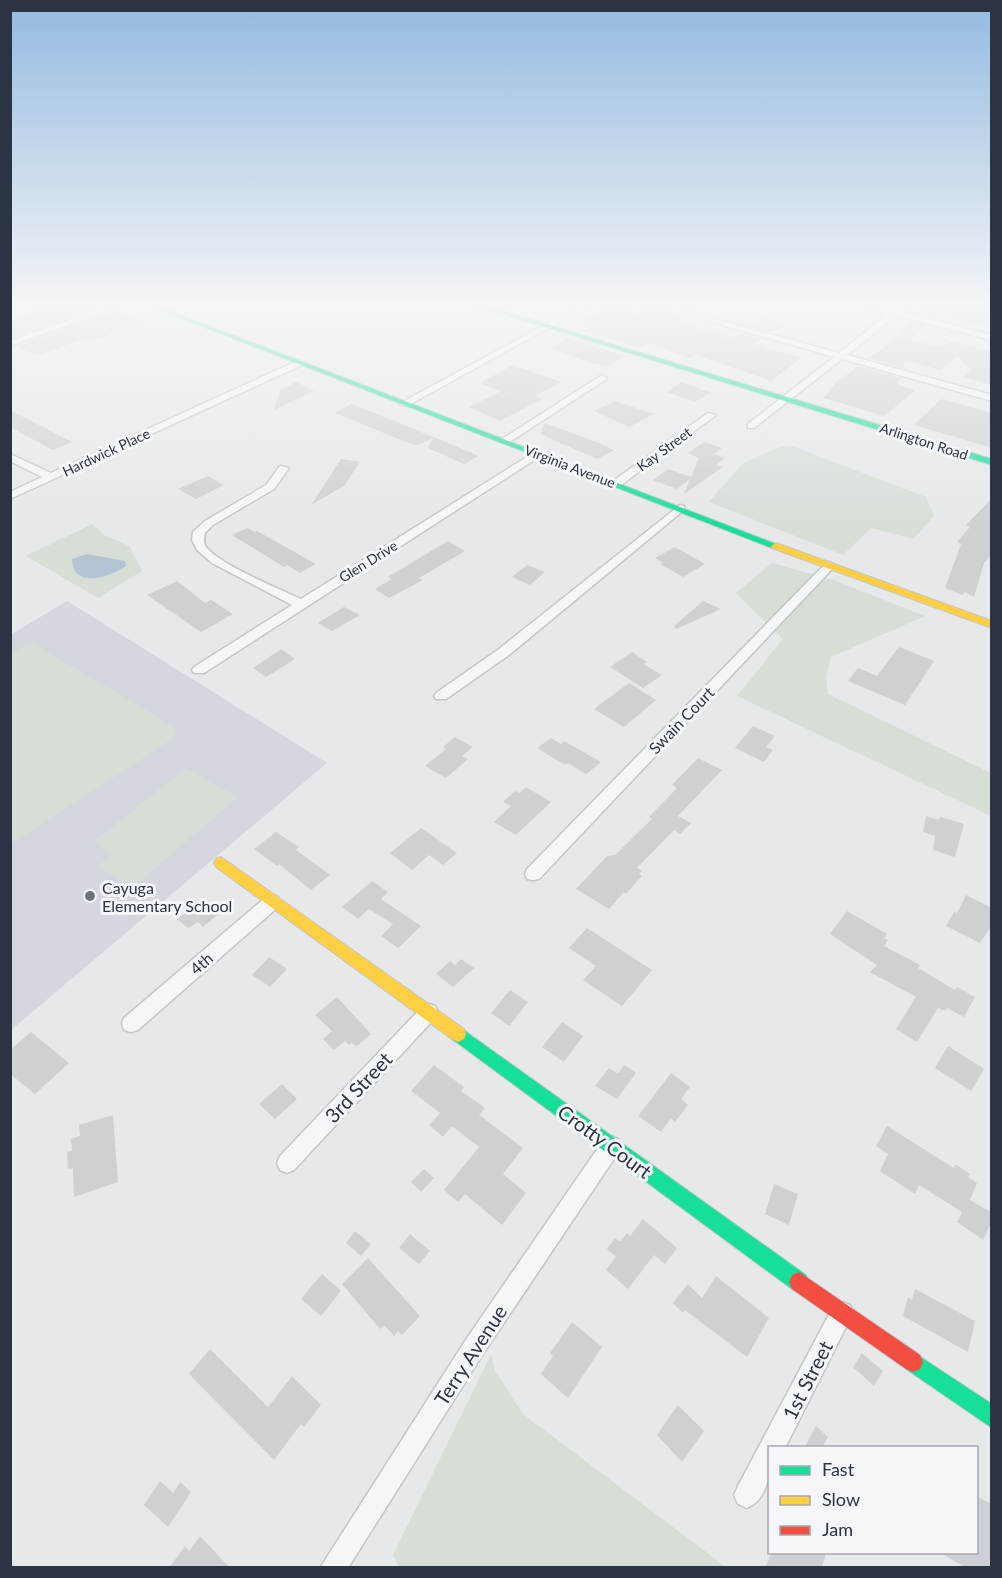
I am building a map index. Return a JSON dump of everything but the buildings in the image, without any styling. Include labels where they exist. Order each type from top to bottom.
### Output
[{"type":"street","name":"Hardwick Place","points":[[10,496],[265,379]]},
{"type":"street","name":"Virginia Avenue","points":[[339,379],[617,483],[829,566],[992,625]]},
{"type":"street","points":[[404,404],[450,379]]},
{"type":"street","points":[[504,441],[601,379]]},
{"type":"street","name":"Arlington Road","points":[[722,379],[992,462]]},
{"type":"street","points":[[751,426],[811,379]]},
{"type":"street","points":[[922,379],[992,398]]},
{"type":"street","name":"Kay Street","points":[[617,483],[711,415]]},
{"type":"street","name":"Glen Drive","points":[[200,670],[538,453]]},
{"type":"street","points":[[10,457],[50,477]]},
{"type":"street","points":[[284,468],[270,487],[209,523],[199,532],[198,540],[201,548],[216,561],[300,604]]},
{"type":"street","points":[[441,696],[504,652],[680,508]]},
{"type":"street","name":"Swain Court","points":[[533,874],[829,566]]},
{"type":"street","name":"Crotty Court","points":[[220,863],[842,1312],[992,1417]]},
{"type":"street","name":"4th","points":[[131,1024],[272,902]]},
{"type":"street","name":"3rd Street","points":[[287,1163],[429,1012]]},
{"type":"street","name":"Terry Avenue","points":[[333,1568],[473,1349],[611,1146]]},
{"type":"street","name":"1st Street","points":[[773,1446],[842,1312]]},
{"type":"street","points":[[747,1495],[768,1456]]},
{"type":"shaded area","points":[[781,446],[795,447],[926,497],[934,516],[913,539],[871,528],[843,555],[709,502],[742,464]]},
{"type":"shaded area","points":[[92,524],[104,535],[129,546],[142,571],[98,598],[26,556]]},
{"type":"shaded area","points":[[772,563],[836,581],[925,616],[831,657],[826,677],[828,694],[991,773],[991,816],[737,696],[783,639],[736,593]]},
{"type":"shaded area","name":"Cayuga Elementary School","points":[[67,601],[327,763],[11,1030],[10,635]]},
{"type":"shaded area","points":[[34,644],[175,727],[176,733],[172,739],[11,843],[11,654],[25,645]]},
{"type":"shaded area","points":[[186,768],[238,797],[132,888],[98,866],[112,854],[93,842]]},
{"type":"shaded area","points":[[491,1354],[495,1371],[523,1414],[726,1567],[399,1567],[393,1555]]},
{"type":"water","points":[[87,554],[125,561],[126,566],[102,577],[85,578],[74,569],[72,559]]},
{"type":"traffic: fast","points":[[341,379],[776,546]]},
{"type":"traffic: fast","points":[[719,379],[992,462]]},
{"type":"traffic: fast","points":[[458,1034],[799,1282]]},
{"type":"traffic: fast","points":[[913,1362],[992,1417]]},
{"type":"traffic: slow","points":[[776,546],[992,625]]},
{"type":"traffic: slow","points":[[221,863],[458,1034]]},
{"type":"traffic: jam","points":[[799,1282],[913,1362]]},
{"type":"place","name":"Cayuga Elementary School","points":[[90,896]]}]
